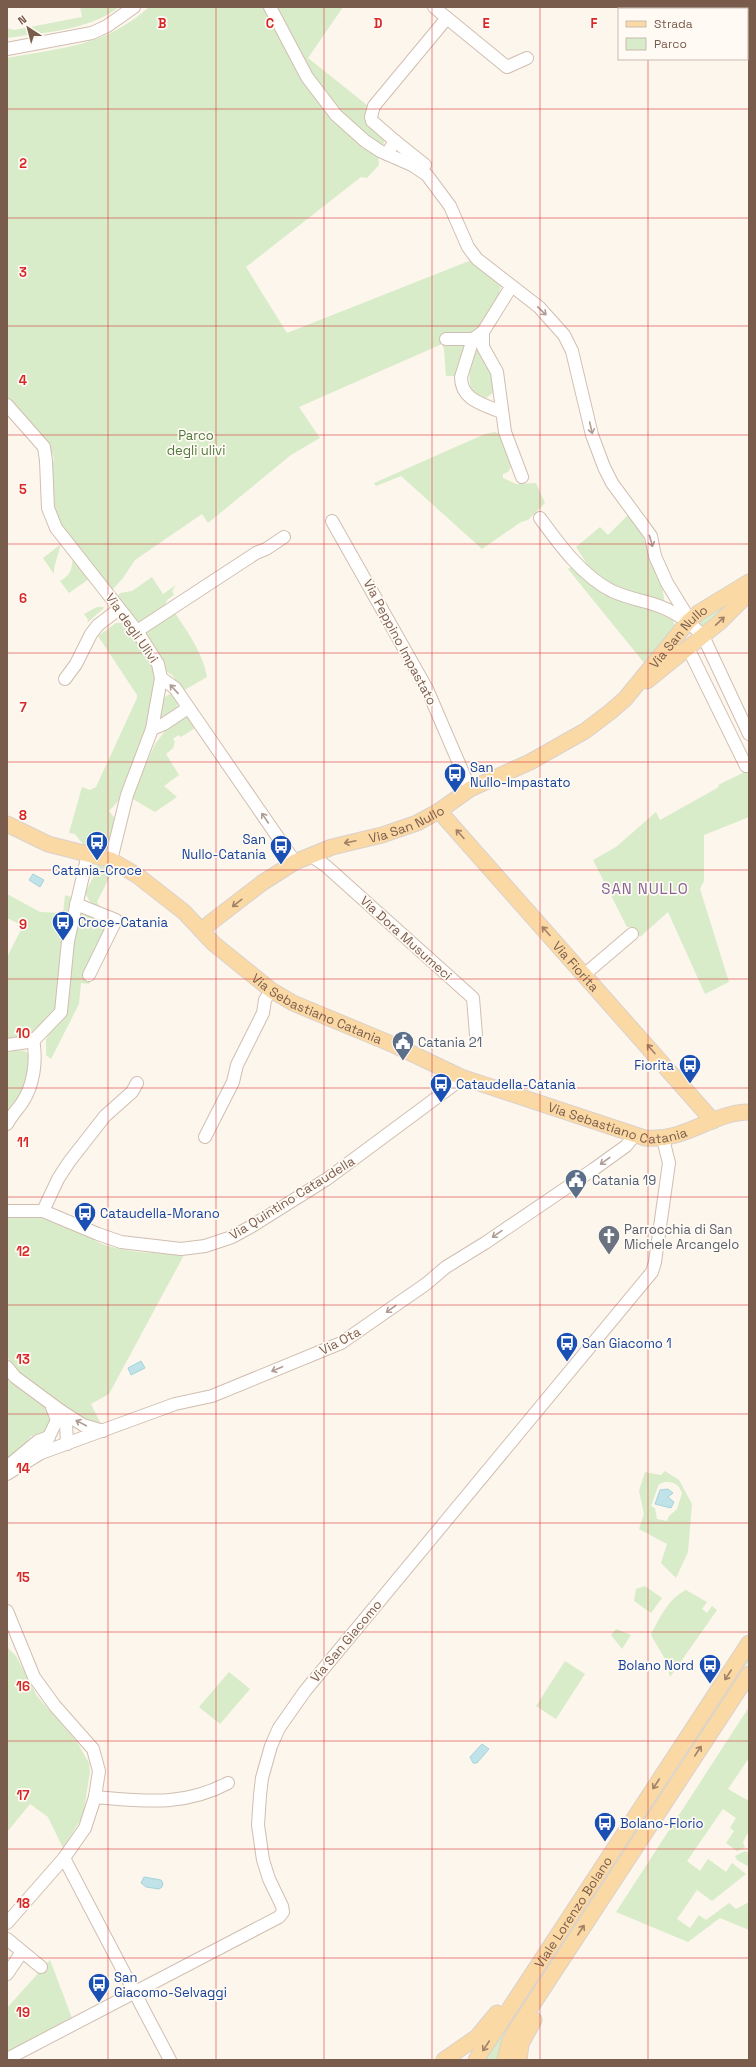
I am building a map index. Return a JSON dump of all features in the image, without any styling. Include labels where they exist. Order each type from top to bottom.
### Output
[{"type":"main road","name":"Via San Nullo","points":[[201,930],[274,874],[295,862],[347,842],[397,831],[439,811],[470,789],[530,762],[585,731],[625,699],[667,656],[688,622],[698,614],[749,582]]},
{"type":"main road","points":[[667,656],[688,648],[749,593]]},
{"type":"main road","name":"Via Fiorita","points":[[439,811],[585,974],[713,1121]]},
{"type":"main road","name":"Via Sebastiano Catania","points":[[7,824],[48,844],[111,860],[138,876],[157,890],[213,943],[271,990],[293,1003],[394,1045],[461,1076],[634,1136],[663,1139],[678,1135],[713,1121],[749,1112]]},
{"type":"main road","name":"Viale Lorenzo Bolano","points":[[476,2060],[749,1642]]},
{"type":"main road","name":"Viale Lorenzo Bolano","points":[[506,2060],[509,2043],[514,2033],[749,1674]]},
{"type":"main road","points":[[519,2060],[521,2044],[526,2033],[560,1981],[571,1946]]},
{"type":"main road","points":[[444,2060],[477,2037],[495,2014],[521,1991]]},
{"type":"street","points":[[7,49],[92,33],[106,26],[134,7]]},
{"type":"street","points":[[270,7],[301,67],[325,101],[355,133],[387,154],[421,170],[434,182],[450,206],[472,252],[511,287],[539,307],[560,330],[569,343],[575,360],[592,435],[604,467],[612,483],[651,536],[655,556],[667,583],[686,614],[688,622]]},
{"type":"street","points":[[434,7],[507,67],[527,58]]},
{"type":"street","points":[[447,18],[374,106],[371,117],[372,121],[435,174],[445,188],[450,206]]},
{"type":"street","points":[[387,154],[395,141]]},
{"type":"street","points":[[501,412],[469,398],[462,387],[461,377],[478,336],[511,287]]},
{"type":"street","points":[[446,339],[478,336]]},
{"type":"street","points":[[478,336],[497,372],[501,412],[505,432],[522,477]]},
{"type":"street","name":"Via degli Ulivi","points":[[7,405],[44,447],[48,508],[56,528],[137,631],[158,664],[161,678],[175,688],[295,862]]},
{"type":"street","points":[[540,518],[561,546],[605,587],[622,595],[672,611],[688,622],[703,636],[749,734]]},
{"type":"street","name":"Via Peppino Impastato","points":[[332,521],[427,688],[470,789]]},
{"type":"street","points":[[137,631],[256,553],[266,549],[284,537]]},
{"type":"street","points":[[66,679],[76,664],[91,634],[98,625],[119,609]]},
{"type":"street","points":[[688,648],[746,766]]},
{"type":"street","points":[[111,860],[127,795],[152,729],[161,678]]},
{"type":"street","points":[[152,729],[164,724],[188,708]]},
{"type":"street","points":[[7,1045],[28,1042],[33,1039],[48,1027],[61,1012],[64,964],[88,854]]},
{"type":"street","name":"Via Dora Musumeci","points":[[310,855],[326,866],[473,998],[476,1035]]},
{"type":"street","points":[[76,904],[116,920],[89,976]]},
{"type":"street","points":[[585,974],[632,934]]},
{"type":"street","points":[[205,1137],[233,1082],[237,1066],[263,1013],[265,1000],[271,990]]},
{"type":"street","points":[[7,1124],[22,1103],[31,1085],[34,1054],[33,1039]]},
{"type":"street","name":"Via Quintino Cataudella","points":[[7,1211],[44,1211],[121,1242],[181,1249],[205,1246],[232,1237],[327,1179],[459,1081],[461,1076]]},
{"type":"street","points":[[44,1211],[58,1179],[69,1162],[105,1116],[132,1092],[137,1083]]},
{"type":"street","name":"Via Ota","points":[[7,1474],[41,1453],[175,1404],[212,1396],[341,1343],[426,1284],[446,1267],[485,1243],[594,1169],[626,1146],[634,1136]]},
{"type":"street","name":"Via San Giacomo","points":[[7,2059],[133,1992],[275,1920],[283,1912],[282,1906],[263,1860],[258,1825],[262,1778],[271,1746],[279,1728],[305,1691],[652,1272],[655,1262],[670,1164],[663,1139]]},
{"type":"street","points":[[7,1367],[15,1377],[61,1411],[83,1425],[103,1430]]},
{"type":"street","points":[[41,1453],[57,1420],[56,1413],[48,1402]]},
{"type":"street","points":[[61,1411],[66,1423],[67,1444]]},
{"type":"street","points":[[7,1467],[38,1441],[49,1437]]},
{"type":"street","points":[[7,1611],[34,1677],[55,1706],[93,1749],[99,1771],[95,1797],[85,1828],[64,1858],[7,1923]]},
{"type":"street","points":[[95,1797],[170,1801],[193,1798],[228,1783]]},
{"type":"street","points":[[64,1858],[170,2060]]},
{"type":"street","points":[[7,1939],[40,1967]]},
{"type":"street","points":[[7,1974],[22,1952]]},
{"type":"green space","points":[[80,7],[119,7],[107,15],[80,26],[51,32],[7,38],[7,28],[14,30],[82,17]]},
{"type":"green space","name":"Parco degli ulivi","points":[[149,7],[265,7],[291,58],[378,155],[379,165],[367,178],[361,177],[246,267],[287,333],[469,261],[501,285],[500,291],[490,313],[480,326],[466,334],[441,336],[443,344],[465,345],[455,376],[446,376],[444,349],[442,344],[299,407],[320,438],[291,455],[208,523],[202,514],[135,560],[123,578],[113,589],[109,590],[75,546],[52,511],[50,477],[54,458],[48,444],[12,406],[7,398],[7,58],[64,48],[99,38],[133,20]]},
{"type":"green space","points":[[274,7],[343,7],[308,58],[367,105],[365,116],[385,139],[383,146],[356,129],[315,82]]},
{"type":"green space","points":[[478,343],[491,373],[494,392],[486,398],[473,392],[469,374]]},
{"type":"green space","points":[[495,432],[501,435],[511,467],[508,472],[503,474],[503,478],[516,484],[536,483],[545,503],[528,520],[521,522],[482,549],[401,476],[376,486],[374,483],[485,434]]},
{"type":"green space","points":[[629,514],[648,546],[657,567],[665,604],[609,583],[589,567],[576,547],[600,527],[608,535]]},
{"type":"green space","points":[[61,544],[54,568],[54,574],[43,558]]},
{"type":"green space","points":[[73,558],[89,579],[69,593],[60,581],[67,576],[70,571]]},
{"type":"green space","points":[[571,567],[610,596],[641,606],[673,620],[675,627],[645,664],[568,569]]},
{"type":"green space","points":[[152,577],[163,594],[176,585],[172,591],[174,595],[168,599],[163,608],[139,624],[126,607],[116,598],[120,593],[132,591]]},
{"type":"green space","points":[[743,590],[703,628],[698,620]]},
{"type":"green space","points":[[97,607],[104,608],[87,623],[88,620],[84,614]]},
{"type":"green space","points":[[175,613],[199,651],[207,677],[183,691],[172,675],[167,672],[164,662],[144,634],[146,631]]},
{"type":"green space","points":[[116,623],[122,623],[127,626],[152,662],[155,680],[149,722],[121,798],[109,811],[117,821],[106,854],[85,847],[75,834],[69,833],[82,787],[90,790],[96,787],[137,698],[137,695],[98,636]]},
{"type":"green space","points":[[171,693],[176,699],[178,707],[162,717],[160,716],[162,699]]},
{"type":"green space","points":[[187,714],[196,725],[195,728],[181,737],[178,735],[173,739],[175,742],[173,748],[166,754],[179,775],[164,786],[177,797],[155,812],[131,798],[155,744],[169,726]]},
{"type":"green space","points":[[749,770],[749,817],[704,835],[704,881],[700,889],[729,982],[705,994],[668,912],[640,937],[631,927],[627,927],[593,860],[616,847],[656,812],[660,820],[719,787],[718,785]]},
{"type":"green space","points":[[99,864],[113,870],[97,902],[103,911],[92,905],[85,893],[96,872],[96,867]]},
{"type":"green space","points":[[7,894],[40,912],[63,913],[65,895],[71,897],[62,933],[58,1006],[35,1033],[22,1039],[7,1039],[7,957],[23,926],[7,918]]},
{"type":"green space","points":[[79,911],[109,923],[91,980],[89,984],[81,983],[79,1004],[51,1059],[46,1055],[46,1039],[68,1007],[72,953]]},
{"type":"green space","points":[[16,1050],[25,1051],[29,1055],[28,1070],[25,1082],[26,1085],[19,1099],[7,1111],[7,1053]]},
{"type":"green space","points":[[7,1215],[47,1219],[62,1223],[102,1244],[112,1247],[143,1252],[184,1255],[109,1394],[91,1404],[102,1426],[82,1420],[24,1378],[7,1357]]},
{"type":"green space","points":[[7,1376],[37,1398],[52,1414],[49,1429],[43,1433],[31,1436],[22,1449],[7,1462]]},
{"type":"green space","points":[[665,1471],[679,1480],[692,1504],[688,1552],[676,1578],[661,1563],[667,1544],[639,1529],[644,1514],[639,1491],[645,1472],[661,1475]],"holes":[[[668,1482],[676,1484],[682,1493],[677,1509],[669,1516],[667,1521],[657,1519],[655,1508],[651,1506],[659,1484]]]},
{"type":"green space","points":[[645,1586],[662,1598],[651,1613],[634,1601],[636,1589]]},
{"type":"green space","points":[[686,1590],[707,1602],[702,1609],[707,1613],[712,1606],[717,1610],[670,1677],[665,1659],[651,1635],[661,1615],[670,1603],[674,1598]]},
{"type":"green space","points":[[616,1629],[631,1635],[622,1649],[611,1635]]},
{"type":"green space","points":[[7,1647],[16,1656],[37,1696],[77,1742],[89,1763],[90,1772],[83,1816],[63,1848],[48,1817],[30,1804],[7,1832]]},
{"type":"green space","points":[[749,1655],[749,1661],[687,1756],[684,1754]]},
{"type":"green space","points":[[565,1661],[585,1674],[556,1719],[536,1706]]},
{"type":"green space","points":[[229,1672],[250,1689],[220,1724],[199,1707]]},
{"type":"green space","points":[[749,1707],[749,1758],[728,1789],[749,1801],[749,1831],[743,1842],[745,1848],[737,1851],[726,1843],[734,1831],[730,1828],[736,1818],[723,1809],[687,1861],[700,1871],[708,1859],[726,1872],[732,1863],[746,1874],[712,1901],[697,1890],[677,1919],[690,1928],[699,1915],[706,1920],[729,1903],[736,1909],[749,1902],[749,1930],[720,1918],[688,1942],[616,1912]]},
{"type":"green space","points":[[667,1781],[669,1783],[498,2060],[485,2060]]},
{"type":"green space","points":[[745,1851],[749,1853],[749,1867],[737,1860],[735,1856]]},
{"type":"green space","points":[[50,1960],[72,2018],[7,2052],[7,2008]]},
{"type":"water","points":[[33,874],[44,880],[40,887],[29,880]]},
{"type":"water","points":[[141,1361],[145,1368],[131,1375],[128,1368]]},
{"type":"water","points":[[668,1489],[673,1493],[668,1497],[674,1502],[671,1508],[655,1504],[660,1490]]},
{"type":"water","points":[[482,1744],[489,1749],[477,1763],[473,1763],[470,1757]]},
{"type":"water","points":[[144,1877],[161,1880],[163,1883],[162,1887],[159,1889],[146,1887],[141,1883]]},
{"type":"place","name":"San Nullo-Impastato","points":[[455,794]]},
{"type":"place","name":"Catania-Croce","points":[[97,862]]},
{"type":"place","name":"San Nullo-Catania","points":[[281,866]]},
{"type":"place","name":"Croce-Catania","points":[[63,942]]},
{"type":"place","name":"Catania 21","points":[[403,1062]]},
{"type":"place","name":"Fiorita","points":[[690,1084]]},
{"type":"place","name":"Cataudella-Catania","points":[[441,1104]]},
{"type":"place","name":"Catania 19","points":[[576,1200]]},
{"type":"place","name":"Cataudella-Morano","points":[[85,1232]]},
{"type":"place","name":"Parrocchia di San Michele Arcangelo","points":[[609,1256]]},
{"type":"place","name":"San Giacomo 1","points":[[567,1362]]},
{"type":"place","name":"Bolano Nord","points":[[710,1684]]},
{"type":"place","name":"Bolano-Florio","points":[[605,1842]]},
{"type":"place","name":"San Giacomo-Selvaggi","points":[[99,2004]]},
{"type":"district","name":"SAN NULLO","points":[[645,888]]}]
